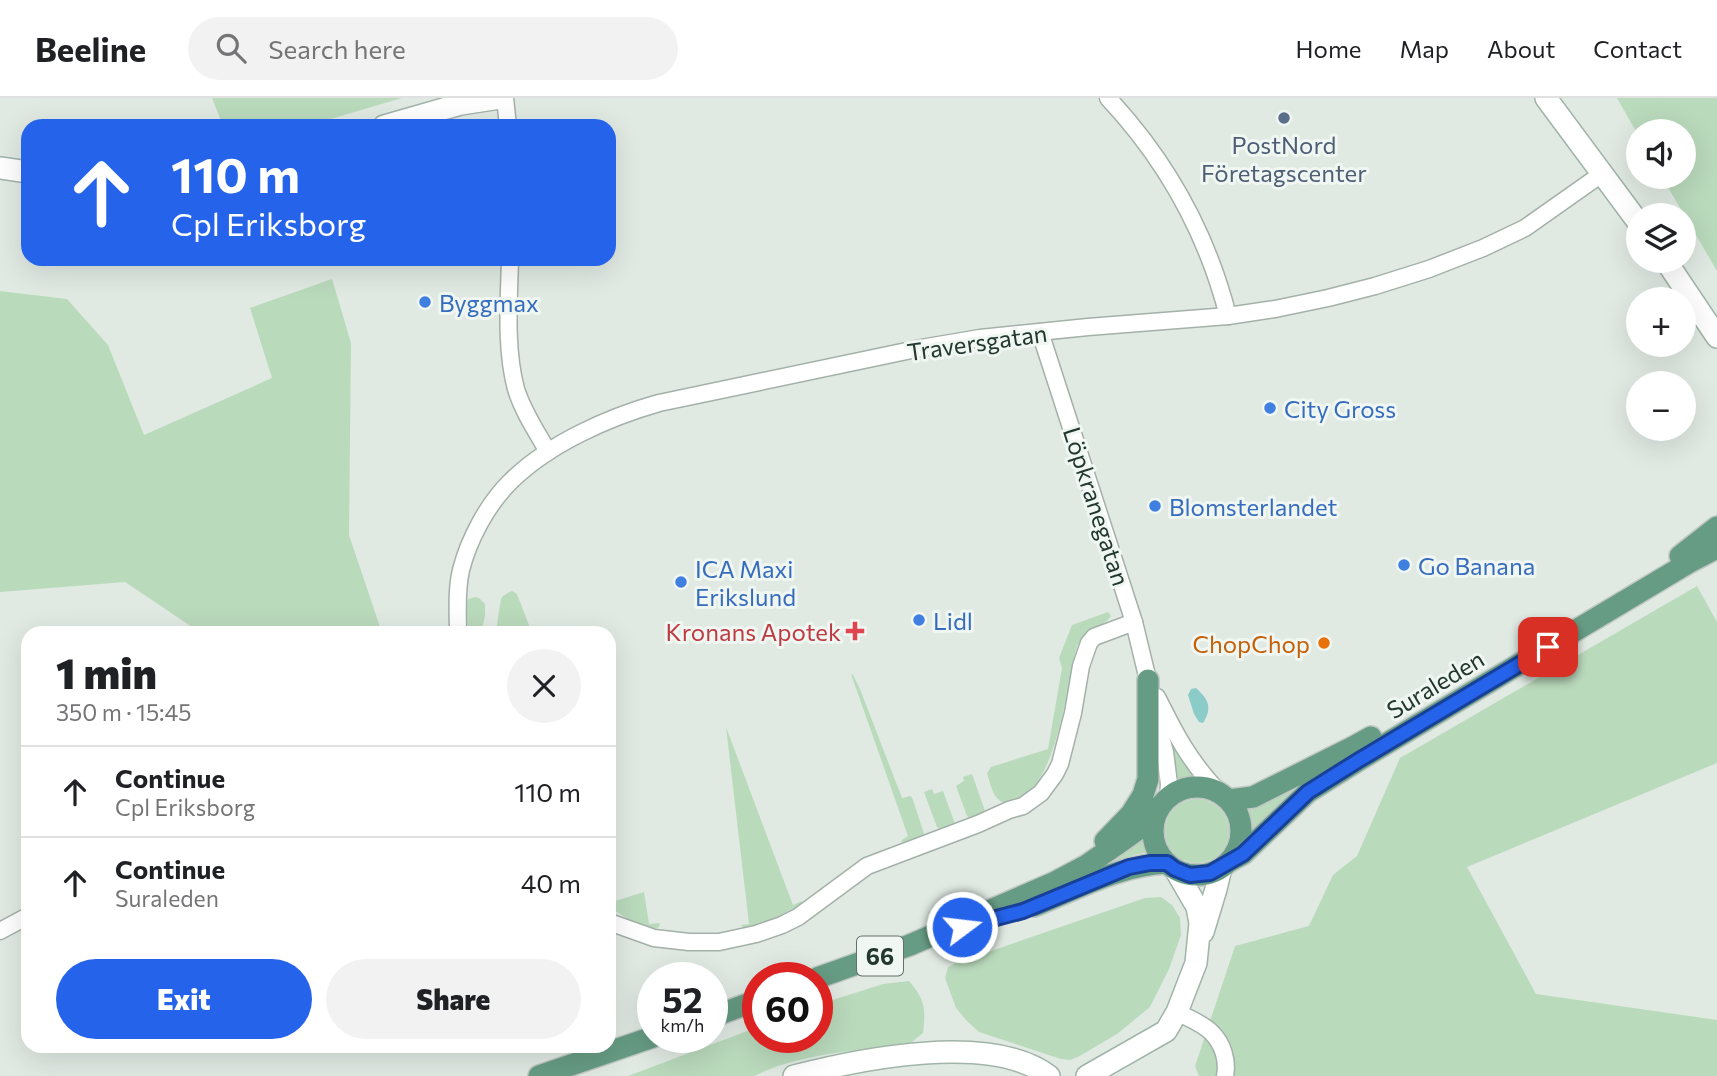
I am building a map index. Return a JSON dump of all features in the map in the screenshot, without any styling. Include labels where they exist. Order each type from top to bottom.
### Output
[{"type":"main road","name":"Suraleden","points":[[1223,795],[1253,797],[1353,747],[1686,552],[1717,527]]},
{"type":"main road","name":"Suraleden","points":[[1225,864],[1243,854],[1308,792],[1717,548]]},
{"type":"main road","points":[[942,932],[1002,899],[1052,876],[1102,844],[1131,814],[1143,795],[1148,779],[1149,680]]},
{"type":"main road","name":"66","points":[[833,972],[942,932],[1053,883],[1087,865],[1143,826],[1164,801],[1184,788],[1209,788],[1223,795]]},
{"type":"main road","points":[[1223,795],[1238,813],[1242,832],[1240,844],[1225,864]]},
{"type":"main road","points":[[1164,801],[1155,818],[1153,834],[1160,856],[1171,866]]},
{"type":"main road","name":"66","points":[[942,932],[1023,911],[1129,867],[1150,863],[1171,866],[1197,875],[1210,873],[1225,864]]},
{"type":"main road","points":[[616,1050],[637,1042]]},
{"type":"main road","points":[[539,1076],[606,1053]]},
{"type":"street","points":[[408,119],[461,104],[502,98],[506,119]]},
{"type":"street","points":[[1108,98],[1139,134],[1177,190],[1207,251],[1228,316]]},
{"type":"street","points":[[1546,98],[1626,205]]},
{"type":"street","points":[[0,167],[21,171]]},
{"type":"street","name":"Traversgatan","points":[[458,626],[457,590],[460,571],[482,518],[509,482],[548,452],[598,424],[659,403],[921,348],[980,338],[1228,316],[1328,298],[1429,269],[1483,248],[1525,228],[1603,173]]},
{"type":"street","points":[[510,266],[511,367],[517,392],[548,452]]},
{"type":"street","points":[[1674,273],[1717,337]]},
{"type":"street","name":"Löpkranegatan","points":[[1040,332],[1134,622],[1165,752],[1169,784],[1164,801]]},
{"type":"street","points":[[616,924],[654,938],[689,942],[719,942],[756,934],[798,917],[867,866],[1023,806],[1041,793],[1060,764],[1081,666],[1089,643],[1094,637],[1134,622]]},
{"type":"street","name":"Löpkranegatan","points":[[1149,680],[1182,747],[1196,767],[1223,795]]},
{"type":"street","points":[[1087,1076],[1166,1031],[1192,976],[1199,944],[1225,864]]},
{"type":"street","points":[[1171,866],[1197,906],[1200,923],[1199,944]]},
{"type":"street","points":[[0,931],[21,920]]},
{"type":"street","points":[[1177,1012],[1212,1033],[1224,1052],[1225,1076]]},
{"type":"street","points":[[794,1076],[835,1065],[954,1051],[981,1053],[1026,1063],[1049,1076]]},
{"type":"green space","points":[[212,98],[402,98],[331,119],[220,119]]},
{"type":"green space","points":[[1617,98],[1717,98],[1717,271],[1696,235],[1696,203],[1677,203],[1669,189],[1696,189],[1696,119],[1629,119]]},
{"type":"green space","points":[[332,279],[351,343],[349,535],[380,626],[191,626],[125,582],[0,592],[0,291],[67,299],[108,345],[144,435],[272,378],[250,308]]},
{"type":"green space","points":[[1697,586],[1717,622],[1717,763],[1467,867],[1536,994],[1717,1020],[1717,1076],[1199,1076],[1195,1066],[1235,946],[1309,926],[1333,875],[1357,856],[1400,758]]},
{"type":"green space","points":[[512,591],[517,594],[529,626],[497,626],[504,595]]},
{"type":"green space","points":[[476,597],[485,604],[483,626],[468,626],[468,599]]},
{"type":"green space","points":[[1108,612],[1111,616],[1107,621],[1085,635],[1077,646],[1058,734],[1040,778],[1028,793],[1012,802],[1001,801],[994,794],[987,773],[991,767],[1048,749],[1062,668],[1059,658],[1072,625]]},
{"type":"green space","points":[[851,674],[860,689],[902,798],[911,796],[913,800],[924,834],[913,841],[901,842],[908,836]]},
{"type":"green space","points":[[726,727],[793,905],[802,901],[802,906],[792,914],[745,930],[741,925],[749,924]]},
{"type":"green space","points":[[1170,738],[1197,778],[1176,781]]},
{"type":"green space","points":[[972,774],[985,811],[970,818],[956,786],[964,781],[963,777]]},
{"type":"green space","points":[[1295,787],[1298,791],[1249,839],[1245,808]]},
{"type":"green space","points":[[932,789],[934,794],[943,791],[955,824],[942,830],[937,827],[924,792]]},
{"type":"green space","points":[[1191,799],[1203,799],[1220,808],[1227,819],[1227,843],[1220,854],[1203,863],[1191,863],[1179,858],[1170,849],[1165,837],[1165,825],[1170,813],[1179,804]]},
{"type":"green space","points":[[1144,832],[1149,852],[1134,855],[1085,876]]},
{"type":"green space","points":[[644,892],[649,924],[660,923],[659,927],[653,930],[631,921],[616,911],[616,901]]},
{"type":"green space","points":[[1161,897],[1172,905],[1180,918],[1181,935],[1169,969],[1150,1007],[1117,1034],[1078,1057],[1061,1059],[979,1032],[956,1008],[945,978],[948,967],[1145,898]]},
{"type":"green space","points":[[909,981],[921,999],[924,1011],[923,1033],[912,1042],[812,1057],[754,1076],[628,1076],[689,1053],[728,1053],[728,1038],[742,1033],[742,1053],[833,1053],[833,1000],[883,984]]},
{"type":"water","points":[[1196,688],[1208,704],[1203,723],[1199,722],[1194,714],[1188,695],[1191,689]]},
{"type":"place","name":"PostNord Företagscenter","points":[[1284,118]]},
{"type":"place","name":"Byggmax","points":[[425,302]]},
{"type":"place","name":"City Gross","points":[[1270,408]]},
{"type":"place","name":"Blomsterlandet","points":[[1155,506]]},
{"type":"place","name":"Go Banana","points":[[1404,565]]},
{"type":"place","name":"ICA Maxi Erikslund","points":[[681,582]]},
{"type":"place","name":"Lidl","points":[[919,620]]},
{"type":"place","name":"Kronans Apotek","points":[[855,631]]},
{"type":"place","name":"ChopChop","points":[[1324,643]]},
{"type":"route","points":[[962,927],[1023,911],[1129,867],[1167,863],[1190,875],[1210,873],[1221,868],[1243,854],[1308,792],[1548,647]]}]
